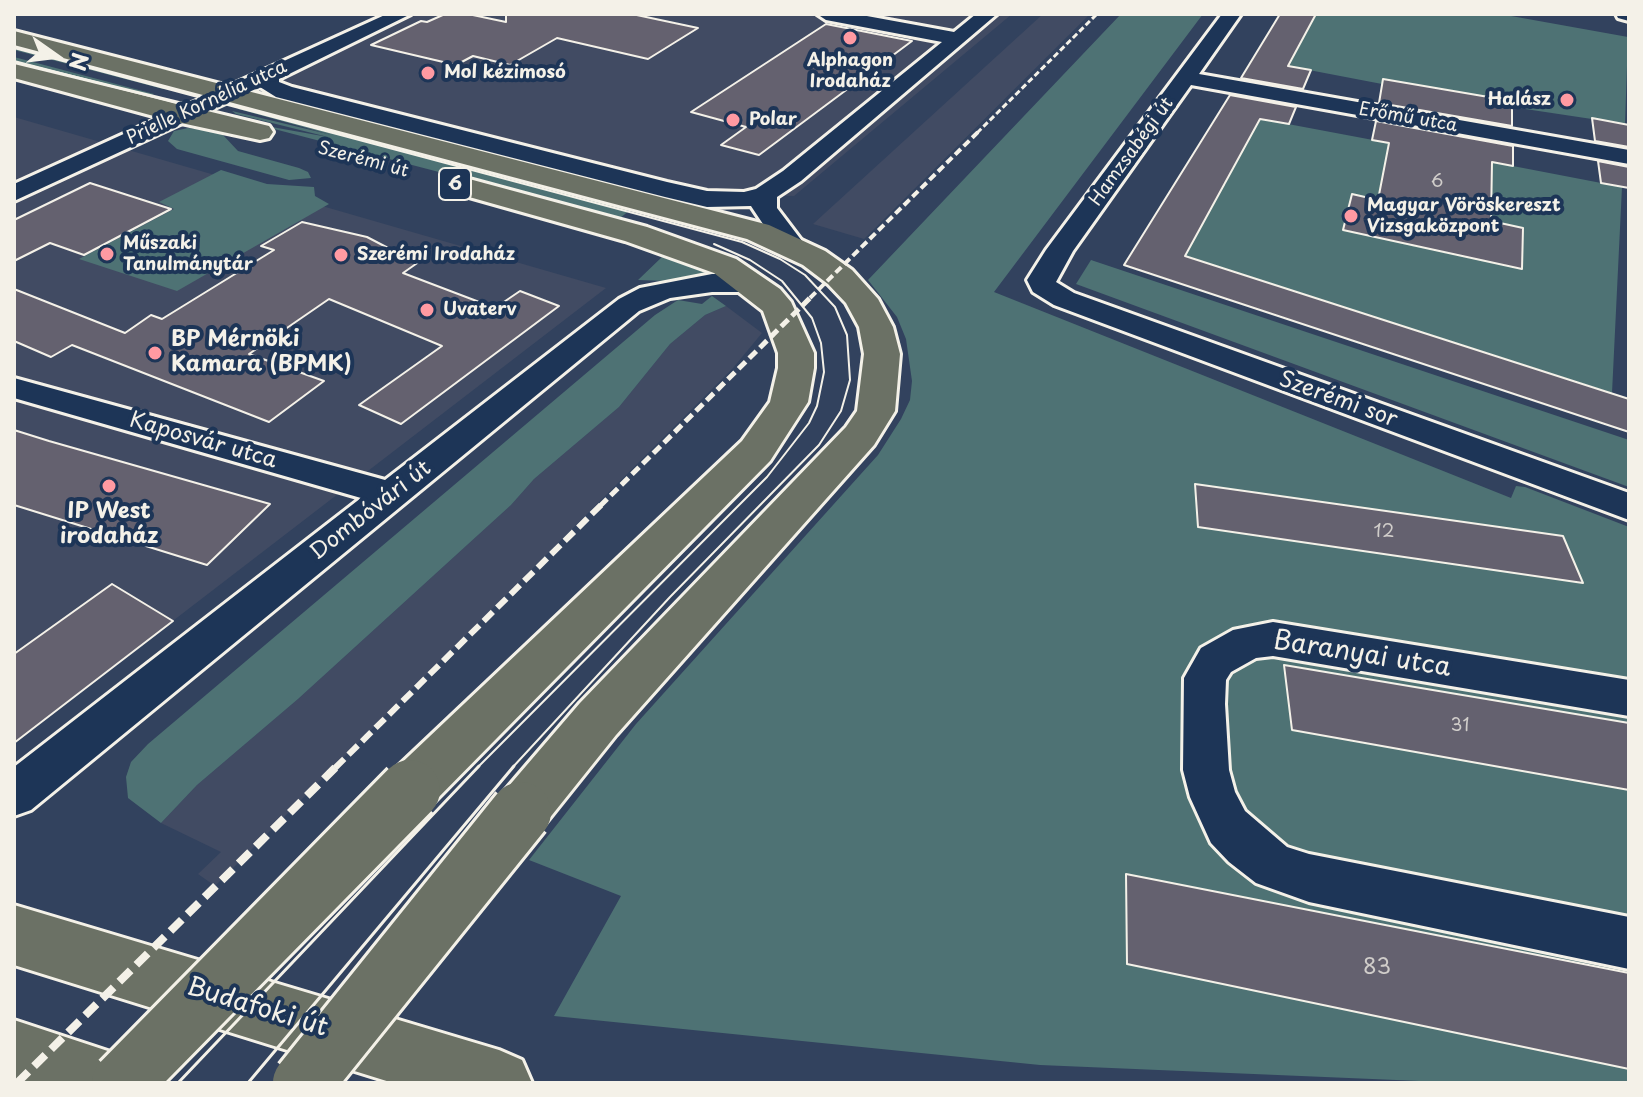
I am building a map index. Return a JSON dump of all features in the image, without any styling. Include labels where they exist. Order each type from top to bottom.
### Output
[{"type":"main road","name":"Szerémi út","points":[[14,38],[448,156],[721,222],[791,245],[840,277],[861,299],[876,327],[882,368],[876,411],[860,436],[598,719],[303,1083]]},
{"type":"main road","points":[[14,71],[281,138]]},
{"type":"main road","name":"Szerémi út","points":[[448,156],[738,274]]},
{"type":"main road","points":[[122,1083],[410,790],[724,484],[777,424],[791,393],[796,353],[779,309],[738,274]]},
{"type":"main road","name":"Budafoki út","points":[[14,935],[499,1083]]},
{"type":"main road","points":[[14,1052],[112,1083]]},
{"type":"street","name":"Prielle Kornélia utca","points":[[14,193],[402,14]]},
{"type":"street","points":[[826,14],[957,39]]},
{"type":"street","points":[[791,245],[764,209],[765,194],[792,176],[988,14]]},
{"type":"street","name":"Hamzsabégi út","points":[[1049,291],[1041,280],[1060,250],[1232,14]]},
{"type":"street","name":"Szerémi út","points":[[273,72],[268,79],[269,85],[448,156],[707,199],[746,200],[765,194]]},
{"type":"street","name":"Erőmű utca","points":[[1187,78],[1629,157]]},
{"type":"street","name":"Dombóvári út","points":[[14,795],[629,305],[650,294],[738,274]]},
{"type":"street","name":"Szerémi sor","points":[[1049,291],[1629,507]]},
{"type":"street","name":"Kaposvár utca","points":[[14,388],[393,495]]},
{"type":"street","name":"Baranyai utca","points":[[1629,698],[1273,639],[1248,642],[1216,660],[1205,678],[1203,738],[1213,797],[1228,827],[1246,846],[1273,866],[1309,878],[1629,943]]},
{"type":"shaded area","points":[[409,14],[1012,14],[794,196],[724,194],[278,84],[285,70]]},
{"type":"shaded area","points":[[1043,14],[1090,14],[864,239],[813,224]]},
{"type":"shaded area","points":[[14,117],[606,288],[14,743]]},
{"type":"shaded area","points":[[726,306],[762,333],[733,368],[215,886],[198,874],[221,852],[161,823],[197,785],[298,699],[511,505],[534,479],[619,407],[670,344],[705,315]]},
{"type":"green space","points":[[1121,14],[1203,14],[994,292],[1511,498],[1516,486],[1525,487],[1629,527],[1629,1083],[1467,1083],[1040,1065],[554,1016],[621,896],[529,860],[636,724],[878,455],[901,419],[910,400],[912,381],[906,339],[897,317],[868,280]]},
{"type":"green space","points":[[1316,14],[1500,14],[1628,37],[1625,124],[1512,107],[1511,101],[1383,79],[1382,84],[1288,66]]},
{"type":"green space","points":[[14,45],[169,86],[163,89],[14,50]]},
{"type":"green space","points":[[14,57],[154,94],[145,98],[14,63]]},
{"type":"green space","points":[[242,107],[631,209],[619,219],[255,124],[328,137],[232,111],[332,135],[238,109]]},
{"type":"green space","points":[[1256,118],[1389,143],[1378,200],[1352,195],[1343,230],[1522,269],[1523,228],[1491,221],[1492,162],[1622,187],[1612,393],[1182,255],[1197,229],[1200,229],[1221,185],[1225,185]]},
{"type":"green space","points":[[188,128],[215,131],[238,151],[299,168],[308,172],[311,178],[289,180],[177,149],[168,141],[174,131]]},
{"type":"green space","points":[[221,170],[267,184],[314,187],[315,196],[329,204],[177,291],[79,259],[174,209],[159,202]]},
{"type":"green space","points":[[649,245],[714,274],[711,277],[666,281],[638,280],[663,256],[644,248]]},
{"type":"green space","points":[[1091,260],[1629,440],[1629,487],[1076,284]]},
{"type":"green space","points":[[712,296],[726,306],[705,315],[670,344],[619,407],[534,479],[511,505],[298,699],[197,785],[161,823],[128,798],[126,777],[131,762],[148,744],[655,315],[678,300],[702,304]]},
{"type":"building","points":[[445,14],[468,14],[506,22],[506,14],[632,14],[698,28],[648,59],[557,38],[510,65],[473,56],[456,65],[371,45],[421,21],[427,22]]},
{"type":"building","points":[[1280,14],[1316,14],[1288,66],[1311,70],[1303,89],[1241,78]]},
{"type":"building","points":[[826,24],[912,41],[759,155],[721,145],[746,127],[691,112]]},
{"type":"building","points":[[1383,79],[1512,101],[1512,126],[1379,103]]},
{"type":"building","points":[[1230,95],[1296,107],[1289,124],[1260,119],[1185,256],[1629,399],[1629,432],[1124,265]]},
{"type":"building","points":[[1592,118],[1629,125],[1629,147],[1595,141]]},
{"type":"building","points":[[1376,121],[1513,146],[1513,166],[1492,162],[1491,221],[1523,228],[1522,269],[1343,230],[1352,194],[1378,200],[1389,143],[1372,140]]},
{"type":"building","points":[[1598,161],[1629,167],[1629,188],[1601,183]]},
{"type":"building","points":[[90,183],[171,209],[84,255],[50,243],[14,261],[14,220]]},
{"type":"building","points":[[302,222],[367,237],[392,250],[423,259],[403,273],[495,308],[520,291],[559,306],[401,424],[359,405],[442,346],[329,299],[249,354],[324,381],[269,422],[72,345],[51,357],[14,341],[14,289],[125,333],[151,315],[162,319],[274,250],[261,246]]},
{"type":"building","name":"IP West irodaház","points":[[14,430],[270,504],[207,565],[14,505]]},
{"type":"building","points":[[1195,484],[1563,536],[1583,583],[1198,527]]},
{"type":"building","name":"IP West irodaház","points":[[112,584],[173,621],[14,743],[14,654]]},
{"type":"building","points":[[1284,665],[1629,723],[1629,790],[1292,730]]},
{"type":"building","points":[[1126,874],[1629,973],[1629,1069],[1127,964]]},
{"type":"tram line","points":[[14,48],[742,242],[780,259],[805,275],[835,307],[847,335],[850,380],[841,411],[819,445],[670,597],[512,768]]},
{"type":"tram line","points":[[14,61],[196,108]]},
{"type":"tram line","points":[[477,768],[767,477],[809,423],[817,406],[824,372],[821,343],[812,318],[782,281],[750,260],[714,244]]},
{"type":"tram line","points":[[178,1083],[479,766]]},
{"type":"tram line","points":[[248,1083],[514,766]]},
{"type":"railway","points":[[977,133],[1097,14]]},
{"type":"railway","points":[[810,298],[979,131]]},
{"type":"railway","points":[[600,506],[812,296]]},
{"type":"railway","points":[[335,768],[602,504]]},
{"type":"railway","points":[[17,1083],[337,766]]},
{"type":"place","name":"Alphagon Irodaház","points":[[850,38]]},
{"type":"place","name":"Mol kézimosó","points":[[428,73]]},
{"type":"place","name":"Halász","points":[[1567,100]]},
{"type":"place","name":"Polar","points":[[733,120]]},
{"type":"place","name":"Magyar Vöröskereszt Vizsgaközpont","points":[[1351,216]]},
{"type":"place","name":"Műszaki Tanulmánytár","points":[[107,254]]},
{"type":"place","name":"Szerémi Irodaház","points":[[341,255]]},
{"type":"place","name":"Uvaterv","points":[[427,310]]},
{"type":"place","name":"BP Mérnöki Kamara (BPMK)","points":[[155,353]]},
{"type":"place","name":"IP West irodaház","points":[[109,486]]}]
